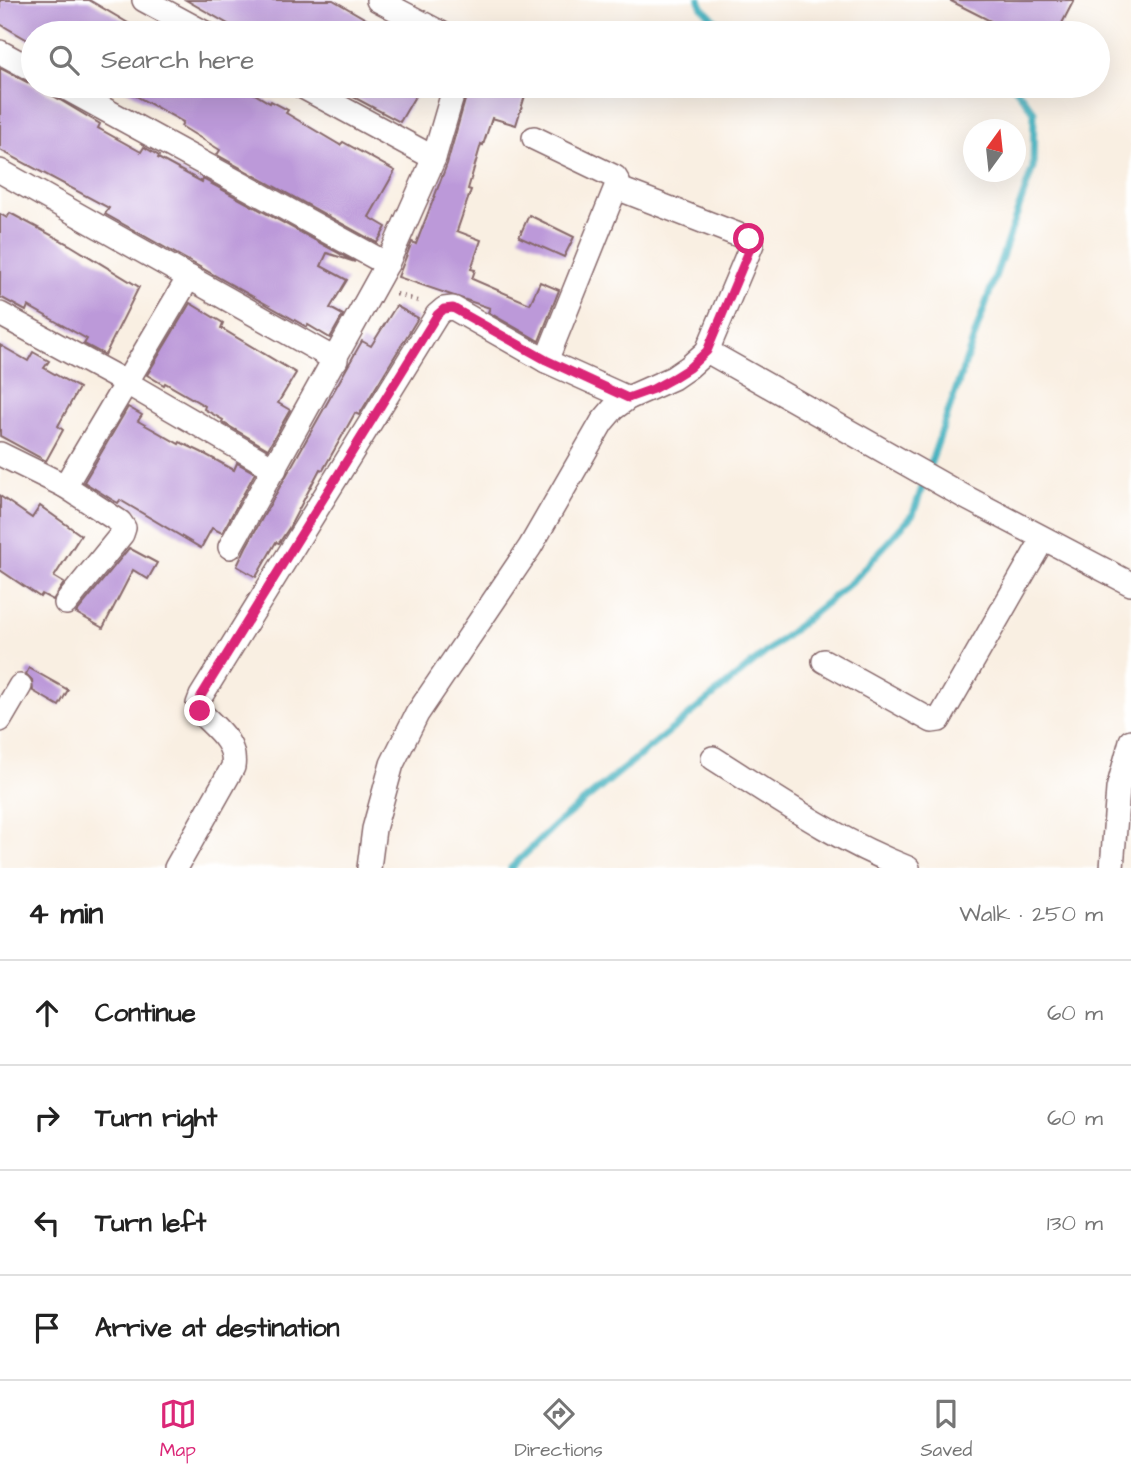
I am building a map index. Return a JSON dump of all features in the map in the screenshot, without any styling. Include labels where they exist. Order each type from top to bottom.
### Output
[{"type":"street","points":[[144,0],[183,21]]},
{"type":"street","points":[[378,0],[418,21]]},
{"type":"street","points":[[0,52],[21,63]]},
{"type":"street","points":[[84,98],[387,264]]},
{"type":"street","points":[[323,98],[434,158]]},
{"type":"street","points":[[230,547],[387,264],[434,158],[452,98]]},
{"type":"street","points":[[534,138],[615,177],[618,182],[546,360]]},
{"type":"street","points":[[0,171],[336,360]]},
{"type":"street","points":[[369,868],[374,829],[391,764],[416,714],[530,547],[602,422],[628,398],[673,378],[689,368],[707,351],[752,242],[617,188]]},
{"type":"street","points":[[65,486],[189,277]]},
{"type":"street","points":[[176,868],[233,767],[235,756],[232,746],[200,711],[198,704],[201,696],[430,326],[444,309],[453,308],[546,360],[628,398]]},
{"type":"street","points":[[0,314],[127,383],[275,469]]},
{"type":"street","points":[[707,351],[965,497],[1131,584]]},
{"type":"street","points":[[0,454],[65,486],[120,522],[124,528],[66,603]]},
{"type":"street","points":[[824,661],[932,721],[939,720],[1043,538]]},
{"type":"street","points":[[0,720],[20,686]]},
{"type":"street","points":[[1112,868],[1118,789],[1131,741]]},
{"type":"street","points":[[713,758],[819,826],[864,860],[908,868]]},
{"type":"path","points":[[375,287],[444,309]]},
{"type":"building","points":[[0,0],[89,0],[125,21],[21,21],[21,36],[0,24]]},
{"type":"building","points":[[186,0],[333,0],[369,21],[223,21]]},
{"type":"building","points":[[949,0],[1074,0],[1063,21],[990,21]]},
{"type":"building","points":[[0,68],[21,79],[21,98],[57,98],[100,124],[98,128],[141,152],[144,147],[159,156],[158,158],[202,182],[203,179],[355,262],[327,253],[321,266],[347,280],[330,308],[343,315],[330,338],[308,325],[307,327],[105,214],[109,208],[0,150]]},
{"type":"building","points":[[140,98],[261,98],[288,110],[286,113],[340,145],[343,142],[395,171],[369,217],[386,227],[377,243],[217,155],[220,150],[181,126],[183,122]]},
{"type":"building","points":[[355,98],[414,98],[400,122]]},
{"type":"building","points":[[466,98],[524,98],[516,125],[492,118],[483,145],[481,144],[468,189],[471,190],[457,231],[481,240],[471,269],[475,270],[472,279],[530,304],[540,282],[559,290],[539,341],[488,312],[490,308],[398,277],[412,242],[416,244],[447,164]]},
{"type":"building","points":[[10,213],[139,287],[105,355],[84,344],[87,339],[28,306],[26,311],[0,297],[0,214],[7,218]]},
{"type":"building","points":[[529,215],[574,237],[564,257],[519,237]]},
{"type":"building","points":[[190,303],[223,323],[221,328],[296,373],[278,403],[290,410],[268,449],[222,422],[223,420],[204,409],[205,406],[147,375]]},
{"type":"building","points":[[396,306],[418,318],[359,415],[355,413],[323,470],[320,469],[289,528],[279,543],[276,542],[256,577],[237,566],[246,547],[362,341],[371,346]]},
{"type":"building","points":[[0,345],[28,361],[33,352],[49,361],[44,368],[79,388],[58,426],[63,430],[46,461],[0,436]]},
{"type":"building","points":[[128,407],[142,415],[138,421],[179,444],[180,442],[234,470],[237,463],[255,473],[222,533],[212,528],[201,548],[84,482]]},
{"type":"building","points":[[0,496],[32,518],[40,506],[81,535],[54,577],[64,583],[53,600],[42,594],[40,597],[0,570]]},
{"type":"building","points":[[129,548],[157,563],[148,579],[133,570],[103,628],[76,613]]},
{"type":"building","points":[[29,668],[68,690],[59,706],[33,691],[32,680],[26,674]]},
{"type":"waterway","points":[[699,0],[716,21]]},
{"type":"waterway","points":[[511,868],[555,825],[854,580],[913,514],[1033,167],[1034,112],[1023,98]]},
{"type":"route","points":[[200,711],[198,704],[201,696],[437,315],[444,309],[453,308],[546,360],[628,398],[673,378],[689,368],[707,351],[752,244],[749,239]]}]
